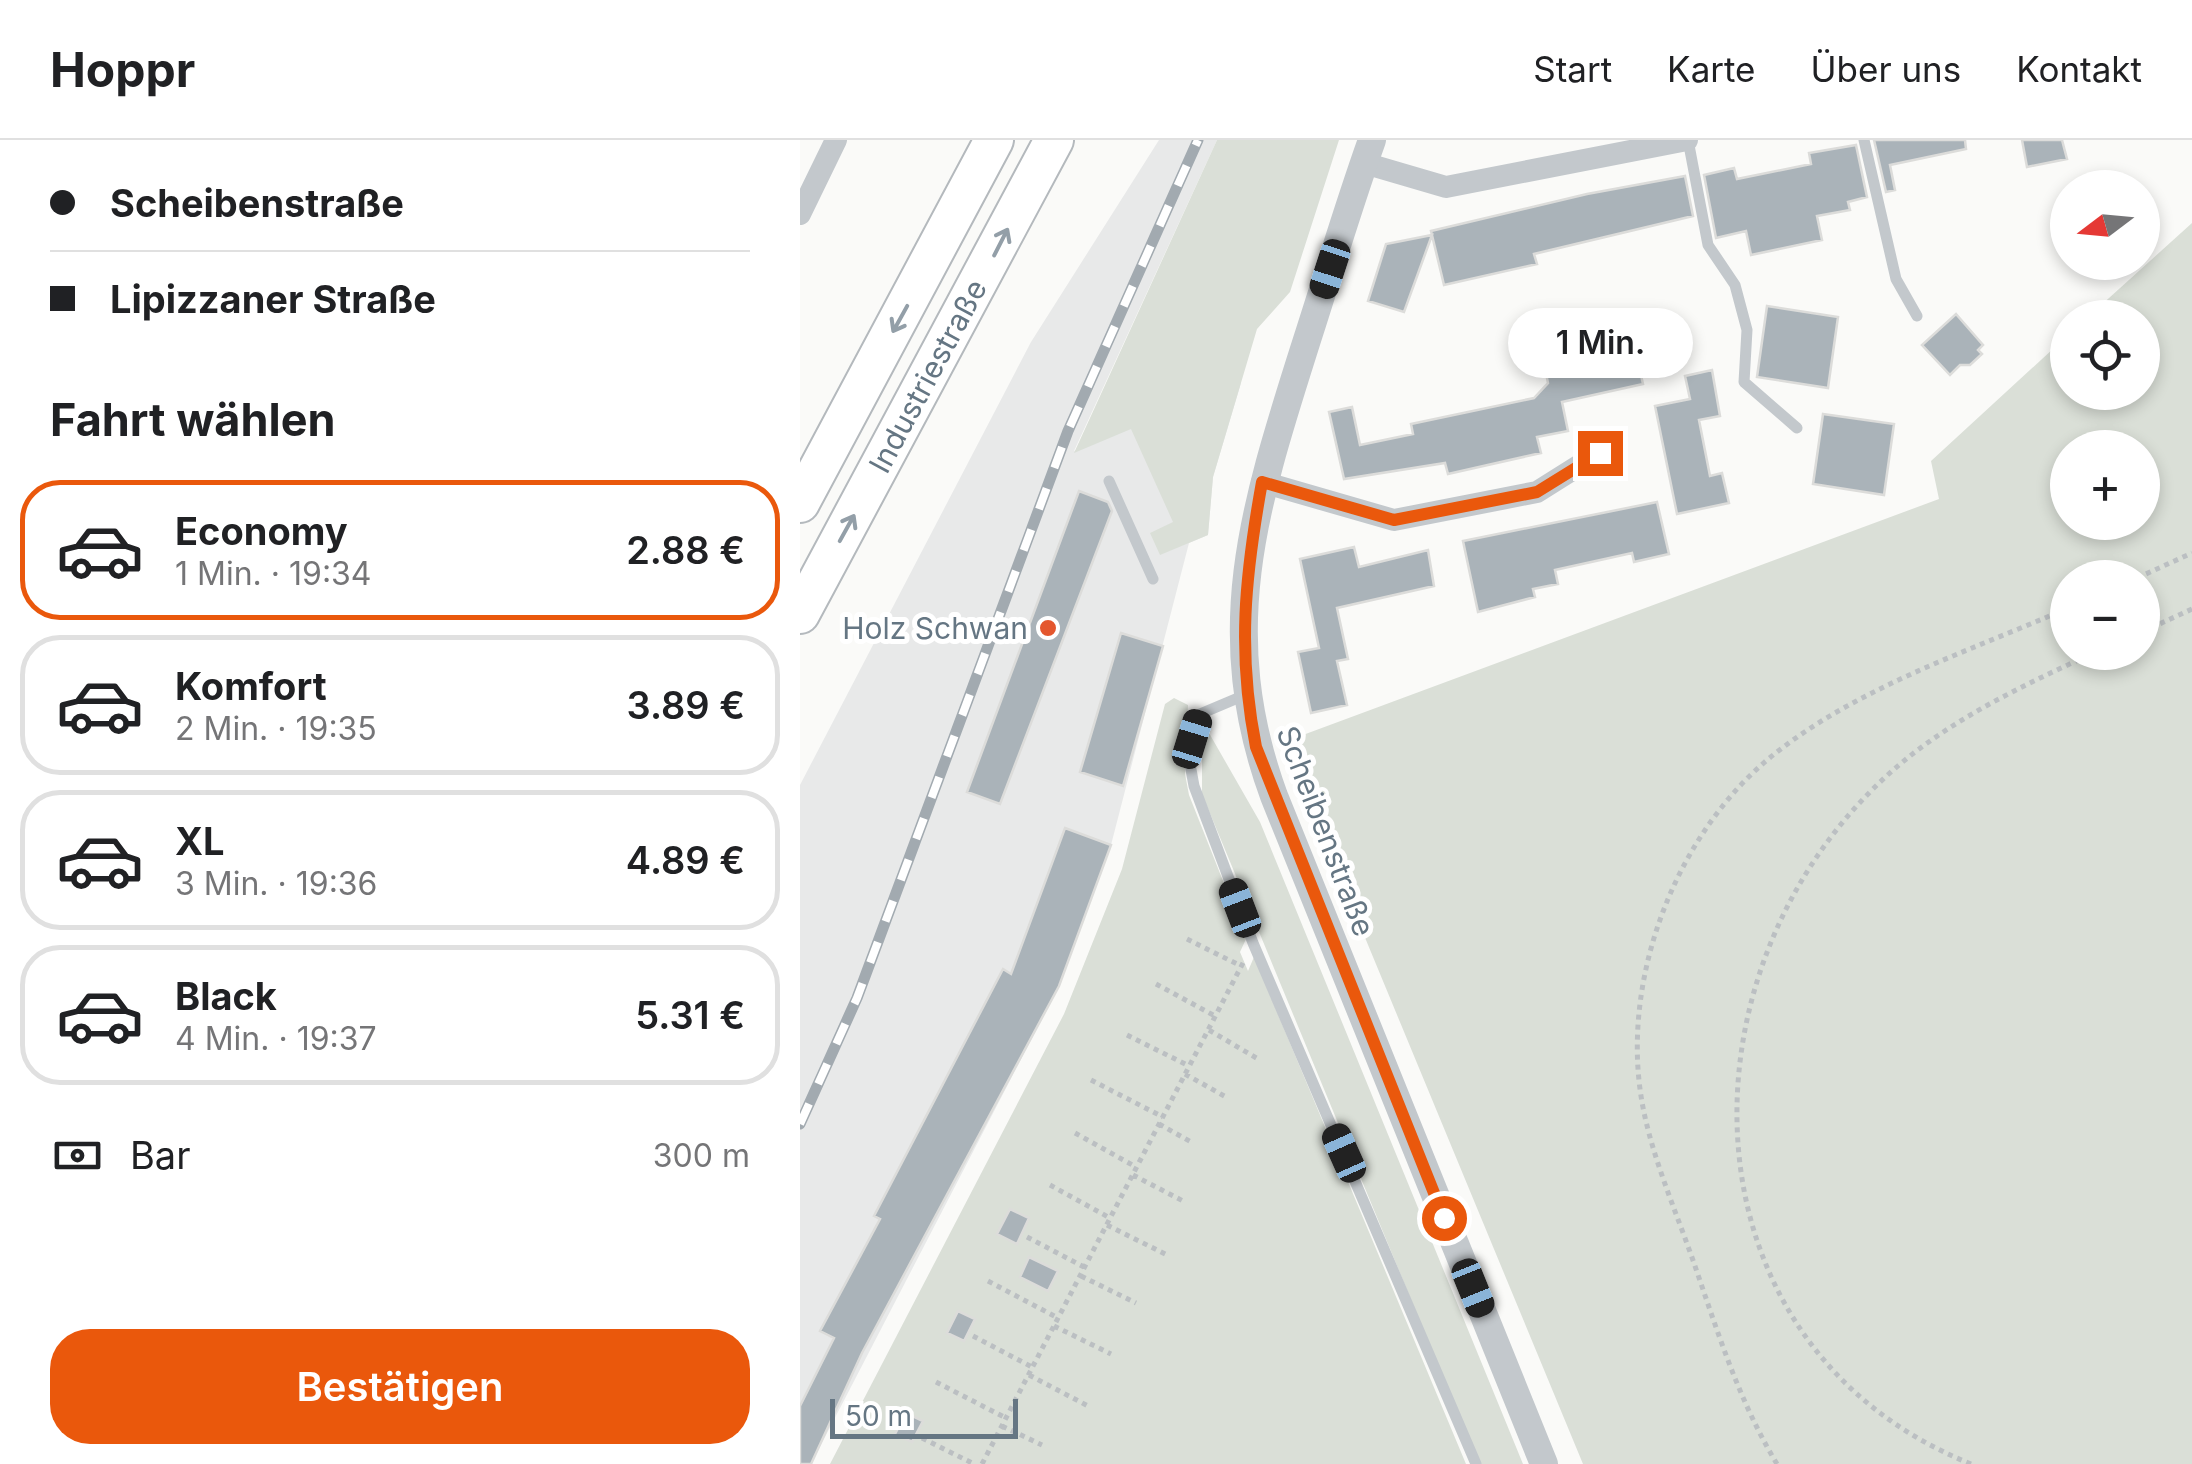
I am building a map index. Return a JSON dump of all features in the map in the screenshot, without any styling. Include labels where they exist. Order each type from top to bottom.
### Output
[{"type":"highway","name":"Industriestraße","points":[[800,503],[994,140]]},
{"type":"highway","name":"Industriestraße","points":[[800,614],[1054,140]]},
{"type":"street","points":[[800,214],[836,140]]},
{"type":"street","points":[[1368,151],[1446,186],[1687,140]]},
{"type":"street","name":"Scheibenstraße","points":[[1368,151],[1262,482],[1242,625],[1245,696],[1256,747],[1274,796],[1544,1464]]},
{"type":"street","points":[[1262,482],[1394,520],[1537,492],[1600,453]]},
{"type":"lane","points":[[1687,140],[1708,245],[1735,285],[1747,330],[1744,382],[1797,428]]},
{"type":"lane","points":[[1864,140],[1896,279],[1917,316]]},
{"type":"lane","points":[[1110,482],[1152,579]]},
{"type":"lane","points":[[1245,696],[1200,714],[1190,764],[1194,786],[1252,943],[1476,1464]]},
{"type":"path","points":[[2160,568],[2192,554]]},
{"type":"path","points":[[2160,624],[2192,610]]},
{"type":"path","points":[[1777,1464],[1738,1387],[1650,1139],[1636,1052],[1654,940],[1705,831],[1740,787],[1774,754],[1853,704],[2050,616]]},
{"type":"path","points":[[1971,1464],[1899,1430],[1870,1409],[1838,1378],[1792,1312],[1757,1240],[1741,1185],[1734,1128],[1741,1050],[1779,927],[1799,888],[1848,818],[1876,786],[1942,733],[2062,670]]},
{"type":"path","points":[[1187,939],[1240,966]]},
{"type":"path","points":[[982,1464],[1252,943]]},
{"type":"path","points":[[1156,984],[1215,1016]]},
{"type":"path","points":[[1208,1029],[1258,1058]]},
{"type":"path","points":[[1127,1035],[1188,1066]]},
{"type":"path","points":[[1185,1074],[1226,1097]]},
{"type":"path","points":[[1091,1080],[1162,1116]]},
{"type":"path","points":[[1159,1124],[1193,1142]]},
{"type":"path","points":[[1075,1133],[1136,1167]]},
{"type":"path","points":[[1132,1175],[1186,1202]]},
{"type":"path","points":[[1050,1185],[1110,1218]]},
{"type":"path","points":[[1106,1225],[1166,1255]]},
{"type":"path","points":[[1026,1237],[1084,1267]]},
{"type":"path","points":[[1080,1276],[1136,1304]]},
{"type":"path","points":[[988,1280],[1058,1318]]},
{"type":"path","points":[[1054,1326],[1111,1354]]},
{"type":"path","points":[[973,1336],[1032,1368]]},
{"type":"path","points":[[1028,1375],[1088,1406]]},
{"type":"path","points":[[936,1382],[1006,1418]]},
{"type":"path","points":[[1002,1426],[1042,1445]]},
{"type":"path","points":[[922,1438],[974,1464]]},
{"type":"shaded area","points":[[1159,140],[1217,140],[1074,451],[1241,383],[1213,477],[1208,535],[1189,543],[1111,845],[1059,986],[811,1464],[800,1464],[800,785],[1031,342]]},
{"type":"shaded area","points":[[1217,140],[1339,140],[1290,292],[1257,329],[1213,477],[1208,535],[1160,555],[1150,533],[1173,522],[1131,429],[1074,453]]},
{"type":"shaded area","points":[[2192,223],[2192,1464],[1583,1464],[1284,742],[1939,499],[1931,461],[2050,352],[2050,410],[2160,410],[2160,300],[2107,300],[2129,280],[2160,280],[2160,252]]},
{"type":"shaded area","points":[[1174,698],[1188,705],[1185,774],[1189,795],[1246,939],[1240,952],[1248,971],[1254,957],[1466,1464],[830,1464],[1064,1014],[1122,869],[1165,704]]},
{"type":"shaded area","points":[[1209,733],[1260,822],[1523,1464],[1479,1464],[1202,794],[1202,734]]},
{"type":"building","points":[[1874,140],[1965,140],[1966,149],[1890,165],[1895,190],[1886,192]]},
{"type":"building","points":[[2022,140],[2062,140],[2067,159],[2027,167]]},
{"type":"building","points":[[1856,145],[1867,197],[1848,202],[1850,210],[1817,216],[1822,240],[1751,255],[1746,231],[1716,238],[1704,175],[1734,168],[1737,179],[1811,164],[1809,153]]},
{"type":"building","points":[[1685,176],[1693,216],[1534,254],[1537,264],[1444,285],[1431,231],[1587,194]]},
{"type":"building","points":[[1432,235],[1404,312],[1368,301],[1386,244]]},
{"type":"building","points":[[1767,306],[1838,317],[1828,388],[1757,377]]},
{"type":"building","points":[[1956,314],[1983,345],[1978,350],[1982,354],[1970,365],[1960,365],[1950,375],[1922,345]]},
{"type":"building","points":[[1561,340],[1563,354],[1633,340],[1643,384],[1562,402],[1568,431],[1537,437],[1541,453],[1448,474],[1445,463],[1344,479],[1329,412],[1352,407],[1360,445],[1413,434],[1411,424],[1534,398],[1548,383],[1540,344]]},
{"type":"building","points":[[1712,370],[1720,416],[1699,420],[1710,476],[1722,473],[1729,503],[1677,514],[1655,406],[1690,399],[1685,376]]},
{"type":"building","points":[[1823,414],[1894,424],[1884,495],[1813,484]]},
{"type":"building","points":[[1079,491],[1108,502],[1112,511],[1000,804],[967,792]]},
{"type":"building","points":[[1657,502],[1669,554],[1634,562],[1632,553],[1555,570],[1558,584],[1533,589],[1535,597],[1478,612],[1463,541]]},
{"type":"building","points":[[1354,547],[1359,567],[1428,550],[1434,586],[1337,608],[1348,659],[1337,661],[1347,705],[1311,713],[1298,652],[1319,648],[1300,559]]},
{"type":"building","points":[[1121,633],[1163,646],[1123,786],[1080,772]]},
{"type":"building","points":[[1065,828],[1111,845],[1059,986],[862,1353],[811,1464],[800,1464],[800,1406],[834,1338],[820,1331],[880,1219],[874,1216],[1003,969],[1011,974]]},
{"type":"building","points":[[1010,1209],[1029,1218],[1017,1244],[997,1234]]},
{"type":"building","points":[[1029,1257],[1058,1271],[1048,1291],[1020,1277]]},
{"type":"building","points":[[958,1311],[975,1319],[964,1341],[947,1333]]},
{"type":"building","points":[[906,1413],[923,1421],[912,1442],[895,1434]]},
{"type":"railway","points":[[800,1124],[857,998],[1068,431],[1198,140]]},
{"type":"place","name":"Holz Schwan","points":[[1048,628]]},
{"type":"route","points":[[1444,1218],[1256,747],[1245,696],[1242,625],[1262,482],[1394,520],[1537,492],[1600,453]]}]
